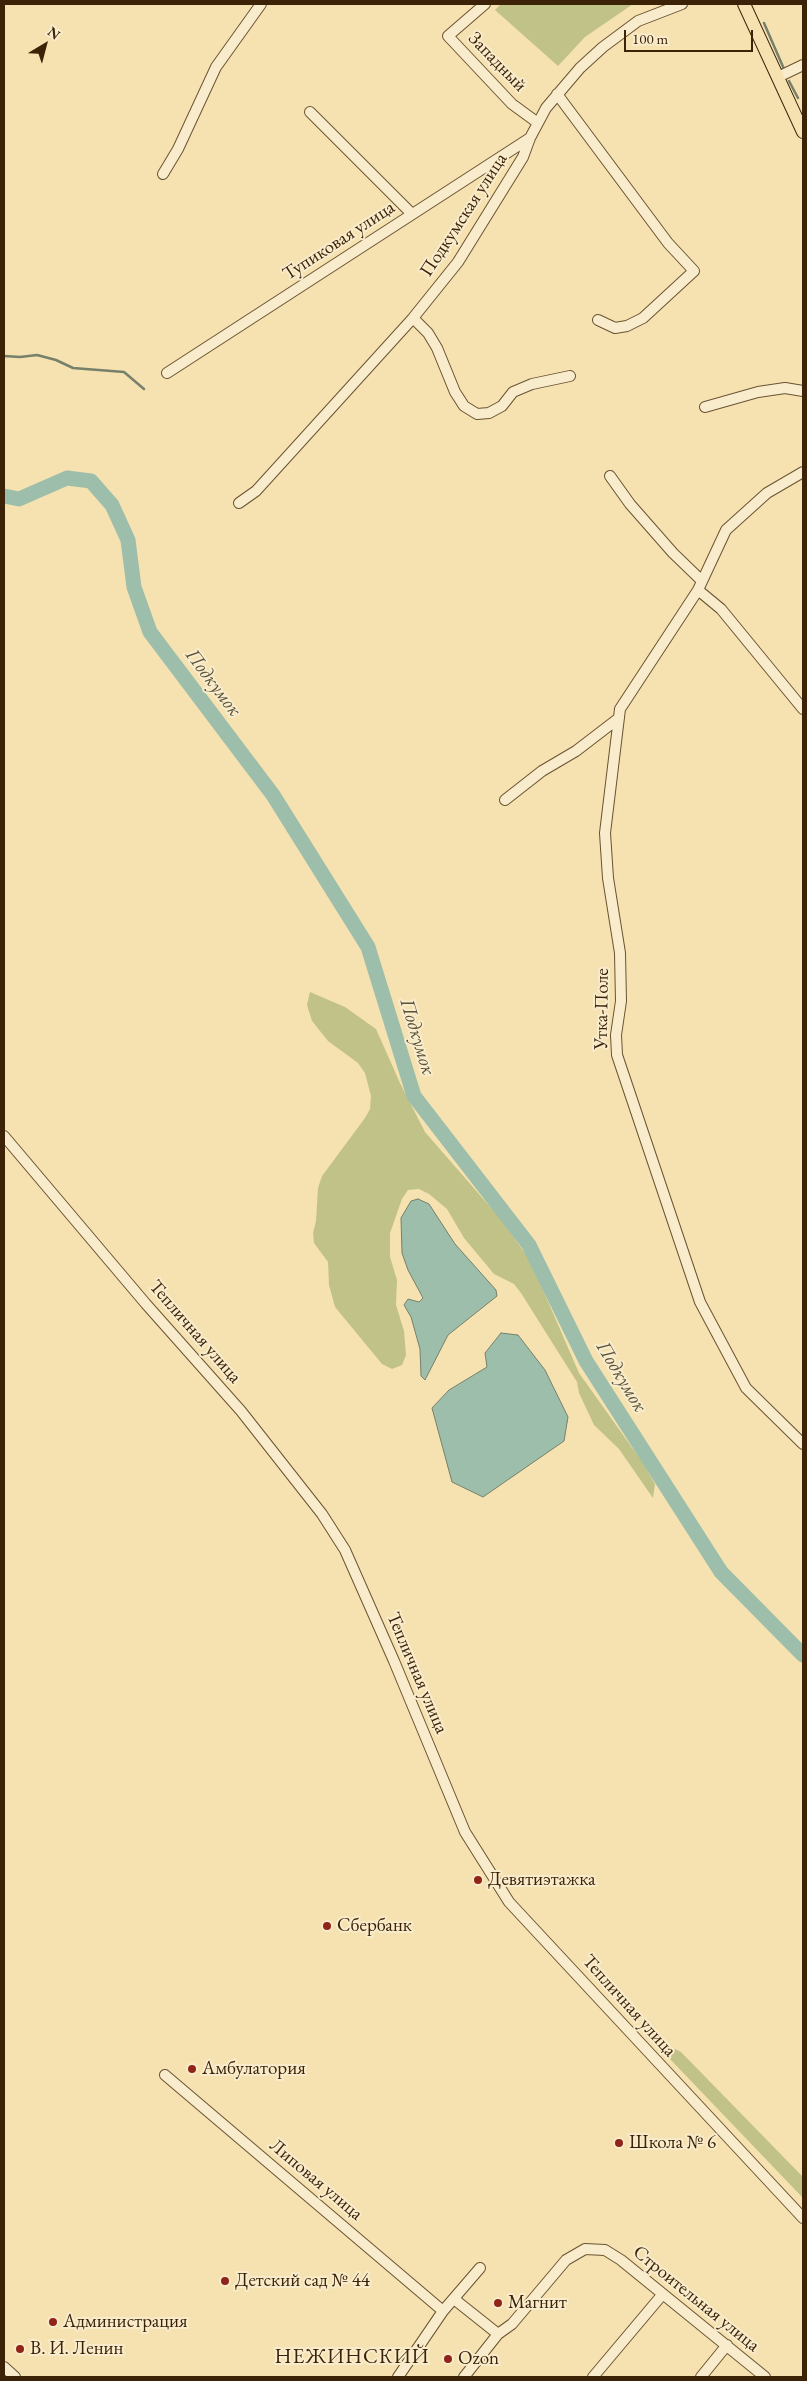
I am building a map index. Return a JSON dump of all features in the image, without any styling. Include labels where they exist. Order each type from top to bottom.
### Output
[{"type":"main road","points":[[744,4],[803,132]]},
{"type":"street","points":[[163,174],[178,149],[216,67],[261,4]]},
{"type":"street","name":"Западный","points":[[485,4],[448,36],[512,104],[538,123]]},
{"type":"street","name":"Подкумская улица","points":[[238,503],[256,492],[413,318],[458,262],[523,157],[538,123],[557,94],[580,68],[603,47],[638,21],[682,4]]},
{"type":"street","points":[[778,77],[803,65]]},
{"type":"street","points":[[557,94],[668,244],[694,271],[643,318],[627,326],[615,328],[598,320]]},
{"type":"street","points":[[310,112],[412,214]]},
{"type":"street","name":"Тупиковая улица","points":[[167,373],[530,138]]},
{"type":"street","points":[[413,318],[428,333],[437,348],[455,392],[464,406],[476,414],[489,413],[502,406],[513,392],[532,384],[570,376]]},
{"type":"street","points":[[705,407],[758,392],[785,388],[803,391]]},
{"type":"street","name":"Утка-Поле","points":[[803,472],[767,493],[726,530],[700,585],[620,709],[605,833],[608,878],[620,953],[621,1001],[616,1035],[617,1055],[700,1302],[746,1388],[803,1444]]},
{"type":"street","points":[[610,476],[630,504],[722,609],[803,708]]},
{"type":"street","points":[[505,800],[542,771],[576,751],[619,718]]},
{"type":"street","name":"Тепличная улица","points":[[4,1136],[146,1304],[241,1411],[322,1514],[349,1558],[466,1832],[509,1902],[803,2218]]},
{"type":"street","name":"Липовая улица","points":[[166,2075],[443,2311]]},
{"type":"street","name":"Строительная улица","points":[[498,2334],[512,2324],[566,2260],[585,2249],[605,2250],[621,2260],[765,2377]]},
{"type":"street","points":[[398,2377],[443,2311],[480,2268]]},
{"type":"street","points":[[593,2377],[662,2295]]},
{"type":"street","points":[[454,2298],[498,2334],[464,2377]]},
{"type":"street","points":[[701,2377],[727,2345]]},
{"type":"street","points":[[4,2367],[15,2377]]},
{"type":"green space","points":[[501,4],[633,4],[585,37],[558,66],[495,10]]},
{"type":"green space","points":[[310,992],[345,1007],[376,1029],[400,1083],[425,1132],[499,1217],[530,1260],[579,1373],[643,1463],[655,1484],[653,1498],[619,1449],[594,1425],[579,1393],[577,1382],[521,1293],[514,1284],[494,1274],[464,1238],[447,1209],[429,1194],[419,1189],[408,1190],[402,1199],[390,1233],[390,1257],[397,1280],[396,1305],[404,1331],[406,1355],[402,1365],[392,1369],[382,1364],[335,1307],[329,1285],[328,1262],[314,1243],[313,1233],[316,1221],[318,1188],[322,1176],[365,1118],[370,1109],[371,1096],[365,1073],[358,1063],[328,1041],[312,1021],[307,1005]]},
{"type":"green space","points":[[675,2049],[681,2052],[803,2177],[803,2198],[669,2058],[670,2051]]},
{"type":"shaded area","points":[[418,1199],[429,1204],[455,1244],[496,1290],[497,1296],[448,1335],[425,1380],[421,1376],[420,1349],[411,1317],[404,1305],[408,1299],[419,1302],[423,1298],[408,1270],[402,1253],[401,1218],[411,1201]]},
{"type":"shaded area","points":[[501,1333],[518,1335],[545,1370],[568,1417],[564,1441],[483,1497],[452,1482],[432,1408],[449,1390],[487,1367],[485,1353]]},
{"type":"waterway","points":[[764,23],[784,69]]},
{"type":"waterway","points":[[789,81],[798,98]]},
{"type":"waterway","points":[[4,356],[37,355],[56,360],[73,368],[124,372],[144,389]]},
{"type":"waterway","name":"Подкумок","points":[[4,496],[19,499],[67,478],[91,481],[112,505],[128,540],[134,587],[150,632],[273,795],[368,947],[414,1096],[529,1245],[586,1361],[721,1572],[803,1655]]},
{"type":"place","name":"Девятиэтажка","points":[[478,1880]]},
{"type":"place","name":"Сбербанк","points":[[327,1926]]},
{"type":"place","name":"Амбулатория","points":[[192,2069]]},
{"type":"place","name":"Школа № 6","points":[[619,2143]]},
{"type":"place","name":"Детский сад № 44","points":[[225,2281]]},
{"type":"place","name":"Магнит","points":[[498,2303]]},
{"type":"place","name":"Администрация","points":[[53,2322]]},
{"type":"place","name":"В. И. Ленин","points":[[20,2349]]},
{"type":"place","name":"Ozon","points":[[448,2359]]},
{"type":"district","name":"НЕЖИНСКИЙ","points":[[352,2357]]}]
